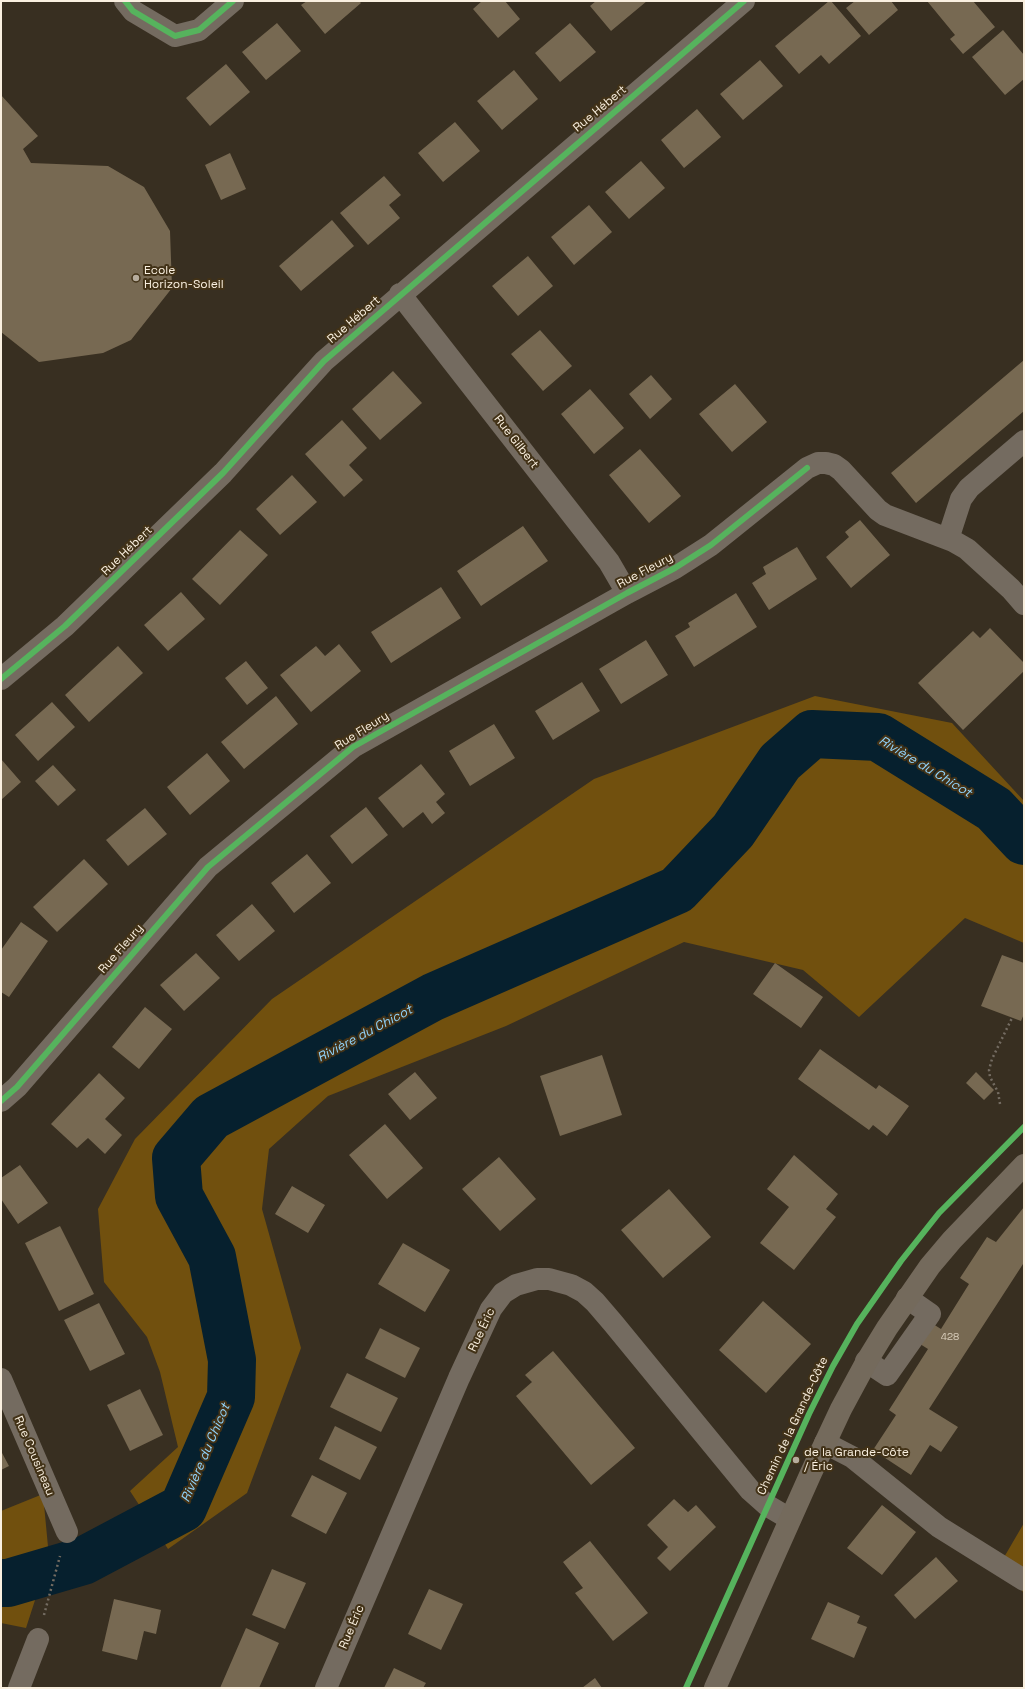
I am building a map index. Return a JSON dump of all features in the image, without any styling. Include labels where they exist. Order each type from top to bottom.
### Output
[{"type":"main road","points":[[715,1688],[825,1443],[866,1361],[907,1298],[952,1240],[1024,1165]]},
{"type":"street","points":[[124,1],[133,11],[175,36],[199,30],[233,1]]},
{"type":"street","name":"Rue Hébert","points":[[1,679],[65,626],[223,473],[324,361],[400,294],[744,1]]},
{"type":"street","name":"Rue Gilbert","points":[[400,294],[609,562],[628,593]]},
{"type":"street","points":[[1024,441],[969,488],[961,499],[948,539],[967,549],[980,559],[1024,604]]},
{"type":"street","name":"Rue Fleury","points":[[1,1101],[17,1087],[208,867],[352,747],[675,568],[711,545],[807,468],[818,463],[834,465],[845,474],[878,510],[885,515],[948,539]]},
{"type":"street","name":"Rue Éric","points":[[326,1688],[490,1309],[503,1293],[516,1284],[537,1279],[549,1279],[561,1281],[584,1292],[595,1302],[613,1323],[750,1490],[768,1506],[790,1519]]},
{"type":"street","name":"Rue Cousineau","points":[[1,1379],[67,1532]]},
{"type":"street","points":[[825,1443],[852,1457],[938,1527],[1024,1580]]},
{"type":"street","points":[[19,1688],[38,1639]]},
{"type":"path","points":[[1000,1104],[998,1092],[990,1077],[990,1070],[992,1059],[1012,1018]]},
{"type":"path","points":[[38,1639],[67,1532]]},
{"type":"shaded area","points":[[815,696],[952,723],[1024,801],[1024,943],[965,918],[859,1017],[803,970],[684,942],[506,1026],[328,1096],[269,1149],[262,1209],[301,1348],[247,1493],[168,1549],[130,1491],[178,1447],[160,1372],[147,1337],[104,1282],[98,1209],[135,1139],[272,999],[594,779]]},
{"type":"shaded area","points":[[43,1494],[49,1557],[26,1628],[1,1623],[1,1511]]},
{"type":"shaded area","points":[[1024,1523],[1024,1594],[1003,1559]]},
{"type":"building","points":[[307,1],[359,1],[361,3],[325,34],[301,5]]},
{"type":"building","points":[[482,1],[505,1],[520,19],[498,38],[473,9]]},
{"type":"building","points":[[596,1],[647,1],[611,31],[590,6]]},
{"type":"building","points":[[829,1],[831,1],[861,36],[829,64],[821,55],[799,74],[775,46]]},
{"type":"building","points":[[855,1],[891,1],[898,10],[869,35],[846,8]]},
{"type":"building","points":[[927,1],[973,1],[995,27],[963,54],[950,39],[955,35]]},
{"type":"building","points":[[277,23],[301,51],[266,80],[242,52]]},
{"type":"building","points":[[570,23],[596,52],[560,82],[535,53]]},
{"type":"building","points":[[1003,30],[1024,55],[1024,79],[1005,95],[972,57]]},
{"type":"building","points":[[760,60],[783,86],[743,120],[720,94]]},
{"type":"building","points":[[226,64],[250,92],[210,126],[186,98]]},
{"type":"building","points":[[514,70],[538,99],[502,130],[477,101]]},
{"type":"building","points":[[1,95],[38,136],[23,149],[31,163],[108,166],[144,187],[170,231],[172,288],[131,340],[103,353],[39,362],[1,332]]},
{"type":"building","points":[[697,109],[721,137],[684,168],[661,140]]},
{"type":"building","points":[[455,122],[480,151],[443,182],[418,153]]},
{"type":"building","points":[[230,153],[246,189],[221,200],[205,165]]},
{"type":"building","points":[[641,161],[665,188],[629,219],[605,192]]},
{"type":"building","points":[[384,176],[401,195],[389,205],[400,218],[368,245],[340,213]]},
{"type":"building","points":[[589,205],[612,232],[574,265],[551,237]]},
{"type":"building","points":[[332,220],[354,246],[301,291],[279,266]]},
{"type":"building","points":[[528,256],[553,286],[518,316],[492,286]]},
{"type":"building","points":[[540,330],[572,366],[543,391],[511,354]]},
{"type":"building","points":[[1024,360],[1024,411],[916,503],[891,473]]},
{"type":"building","points":[[393,371],[422,403],[380,440],[352,409]]},
{"type":"building","points":[[651,375],[672,399],[650,419],[629,394]]},
{"type":"building","points":[[735,384],[767,422],[732,452],[699,414]]},
{"type":"building","points":[[590,389],[624,428],[594,454],[561,414]]},
{"type":"building","points":[[342,420],[367,448],[349,465],[363,480],[344,497],[305,454]]},
{"type":"building","points":[[640,449],[681,496],[649,523],[609,475]]},
{"type":"building","points":[[292,475],[317,502],[280,535],[256,509]]},
{"type":"building","points":[[860,520],[890,555],[851,588],[826,557],[849,537],[845,532]]},
{"type":"building","points":[[523,526],[548,561],[481,606],[457,571]]},
{"type":"building","points":[[240,530],[268,555],[220,605],[192,579]]},
{"type":"building","points":[[797,547],[817,579],[769,610],[752,583],[766,574],[763,567]]},
{"type":"building","points":[[441,587],[461,618],[391,663],[371,632]]},
{"type":"building","points":[[181,592],[205,619],[168,651],[144,625]]},
{"type":"building","points":[[736,593],[757,627],[694,667],[675,636],[690,627],[688,623]]},
{"type":"building","points":[[990,628],[1024,663],[1024,671],[963,730],[918,683],[973,631],[980,638]]},
{"type":"building","points":[[646,640],[668,675],[621,704],[599,669]]},
{"type":"building","points":[[339,644],[361,671],[311,712],[280,675],[316,646],[325,656]]},
{"type":"building","points":[[118,646],[143,673],[89,722],[65,695]]},
{"type":"building","points":[[246,661],[268,688],[247,705],[225,678]]},
{"type":"building","points":[[582,682],[600,711],[553,740],[535,711]]},
{"type":"building","points":[[276,696],[298,724],[244,769],[221,742]]},
{"type":"building","points":[[52,702],[75,727],[38,761],[15,735]]},
{"type":"building","points":[[494,724],[515,758],[470,786],[449,751]]},
{"type":"building","points":[[207,753],[230,781],[190,815],[167,787]]},
{"type":"building","points":[[1,759],[21,782],[1,800]]},
{"type":"building","points":[[421,764],[445,794],[436,802],[445,813],[432,824],[423,812],[403,828],[378,798]]},
{"type":"building","points":[[53,765],[76,790],[58,806],[35,781]]},
{"type":"building","points":[[366,807],[388,835],[352,864],[330,836]]},
{"type":"building","points":[[145,808],[167,834],[128,866],[106,840]]},
{"type":"building","points":[[307,854],[331,883],[294,913],[271,883]]},
{"type":"building","points":[[84,859],[108,884],[57,932],[33,907]]},
{"type":"building","points":[[252,904],[275,931],[239,961],[216,935]]},
{"type":"building","points":[[21,922],[48,941],[9,997],[1,992],[1,950]]},
{"type":"building","points":[[196,953],[220,978],[184,1011],[160,985]]},
{"type":"building","points":[[1002,955],[1024,963],[1024,1014],[1021,1021],[981,1006]]},
{"type":"building","points":[[775,963],[823,997],[801,1028],[753,994]]},
{"type":"building","points":[[145,1007],[172,1029],[139,1069],[112,1047]]},
{"type":"building","points":[[820,1049],[876,1089],[879,1085],[909,1106],[887,1136],[873,1125],[869,1130],[798,1079]]},
{"type":"building","points":[[602,1055],[622,1115],[560,1136],[540,1076]]},
{"type":"building","points":[[415,1072],[437,1098],[410,1120],[388,1094]]},
{"type":"building","points":[[976,1072],[994,1090],[984,1100],[966,1083]]},
{"type":"building","points":[[99,1073],[125,1098],[105,1119],[122,1135],[105,1154],[88,1138],[77,1148],[51,1124]]},
{"type":"building","points":[[385,1124],[423,1168],[387,1199],[349,1155]]},
{"type":"building","points":[[794,1155],[838,1194],[826,1209],[836,1217],[794,1270],[760,1243],[789,1207],[767,1189]]},
{"type":"building","points":[[499,1157],[536,1199],[500,1231],[462,1189]]},
{"type":"building","points":[[20,1165],[48,1203],[18,1224],[1,1199],[1,1178]]},
{"type":"building","points":[[292,1186],[325,1205],[308,1233],[275,1214]]},
{"type":"building","points":[[669,1189],[711,1237],[663,1278],[621,1230]]},
{"type":"building","points":[[1024,1207],[1024,1265],[1023,1264],[929,1409],[958,1427],[941,1452],[930,1445],[911,1475],[873,1450],[896,1415],[889,1410],[928,1349],[920,1344],[933,1324],[941,1329],[969,1284],[960,1278],[987,1237],[996,1242]]},
{"type":"building","points":[[60,1226],[94,1294],[59,1311],[25,1243]]},
{"type":"building","points":[[403,1243],[450,1270],[425,1312],[378,1284]]},
{"type":"building","points":[[763,1301],[811,1344],[766,1393],[719,1350]]},
{"type":"building","points":[[99,1303],[125,1354],[90,1371],[64,1320]]},
{"type":"building","points":[[380,1328],[420,1348],[405,1378],[365,1358]]},
{"type":"building","points":[[553,1351],[635,1448],[591,1485],[516,1396],[532,1382],[525,1375]]},
{"type":"building","points":[[347,1373],[398,1398],[381,1432],[330,1407]]},
{"type":"building","points":[[140,1389],[163,1435],[130,1451],[107,1405]]},
{"type":"building","points":[[335,1426],[377,1447],[360,1480],[319,1459]]},
{"type":"building","points":[[1,1451],[9,1466],[1,1470]]},
{"type":"building","points":[[312,1475],[347,1493],[326,1534],[291,1516]]},
{"type":"building","points":[[674,1499],[688,1512],[696,1505],[716,1527],[670,1571],[657,1558],[668,1547],[647,1525]]},
{"type":"building","points":[[882,1505],[916,1532],[882,1575],[847,1548]]},
{"type":"building","points":[[590,1541],[648,1613],[613,1641],[575,1593],[583,1588],[563,1562]]},
{"type":"building","points":[[936,1557],[958,1581],[915,1619],[894,1595]]},
{"type":"building","points":[[272,1569],[306,1583],[285,1629],[252,1615]]},
{"type":"building","points":[[429,1589],[463,1604],[441,1650],[408,1634]]},
{"type":"building","points":[[114,1599],[161,1610],[156,1634],[144,1631],[137,1660],[102,1651]]},
{"type":"building","points":[[828,1602],[860,1616],[857,1623],[867,1627],[854,1658],[811,1639]]},
{"type":"building","points":[[246,1628],[279,1643],[259,1688],[220,1688]]},
{"type":"building","points":[[394,1668],[426,1683],[423,1688],[384,1688]]},
{"type":"building","points":[[595,1678],[602,1688],[582,1688]]},
{"type":"waterway","name":"Rivière du Chicot","points":[[1,1583],[8,1583],[83,1561],[183,1508],[231,1397],[232,1360],[212,1257],[179,1196],[176,1158],[211,1117],[433,997],[677,890],[733,831],[780,762],[812,734],[878,737],[994,809],[1024,841]]},
{"type":"cycle path","points":[[125,1],[133,11],[175,36],[199,30],[233,1]]},
{"type":"cycle path","points":[[1,679],[65,626],[223,473],[324,361],[744,1]]},
{"type":"cycle path","points":[[1,1101],[17,1087],[208,867],[353,747],[627,593],[675,568],[711,545],[807,468]]},
{"type":"cycle path","name":"Chemin de la Grande-Côte","points":[[686,1688],[809,1414],[833,1366],[857,1324],[901,1261],[939,1213],[1024,1127]]},
{"type":"place","name":"Ecole Horizon-Soleil","points":[[136,278]]},
{"type":"place","name":"de la Grande-Côte / Éric","points":[[796,1460]]}]
